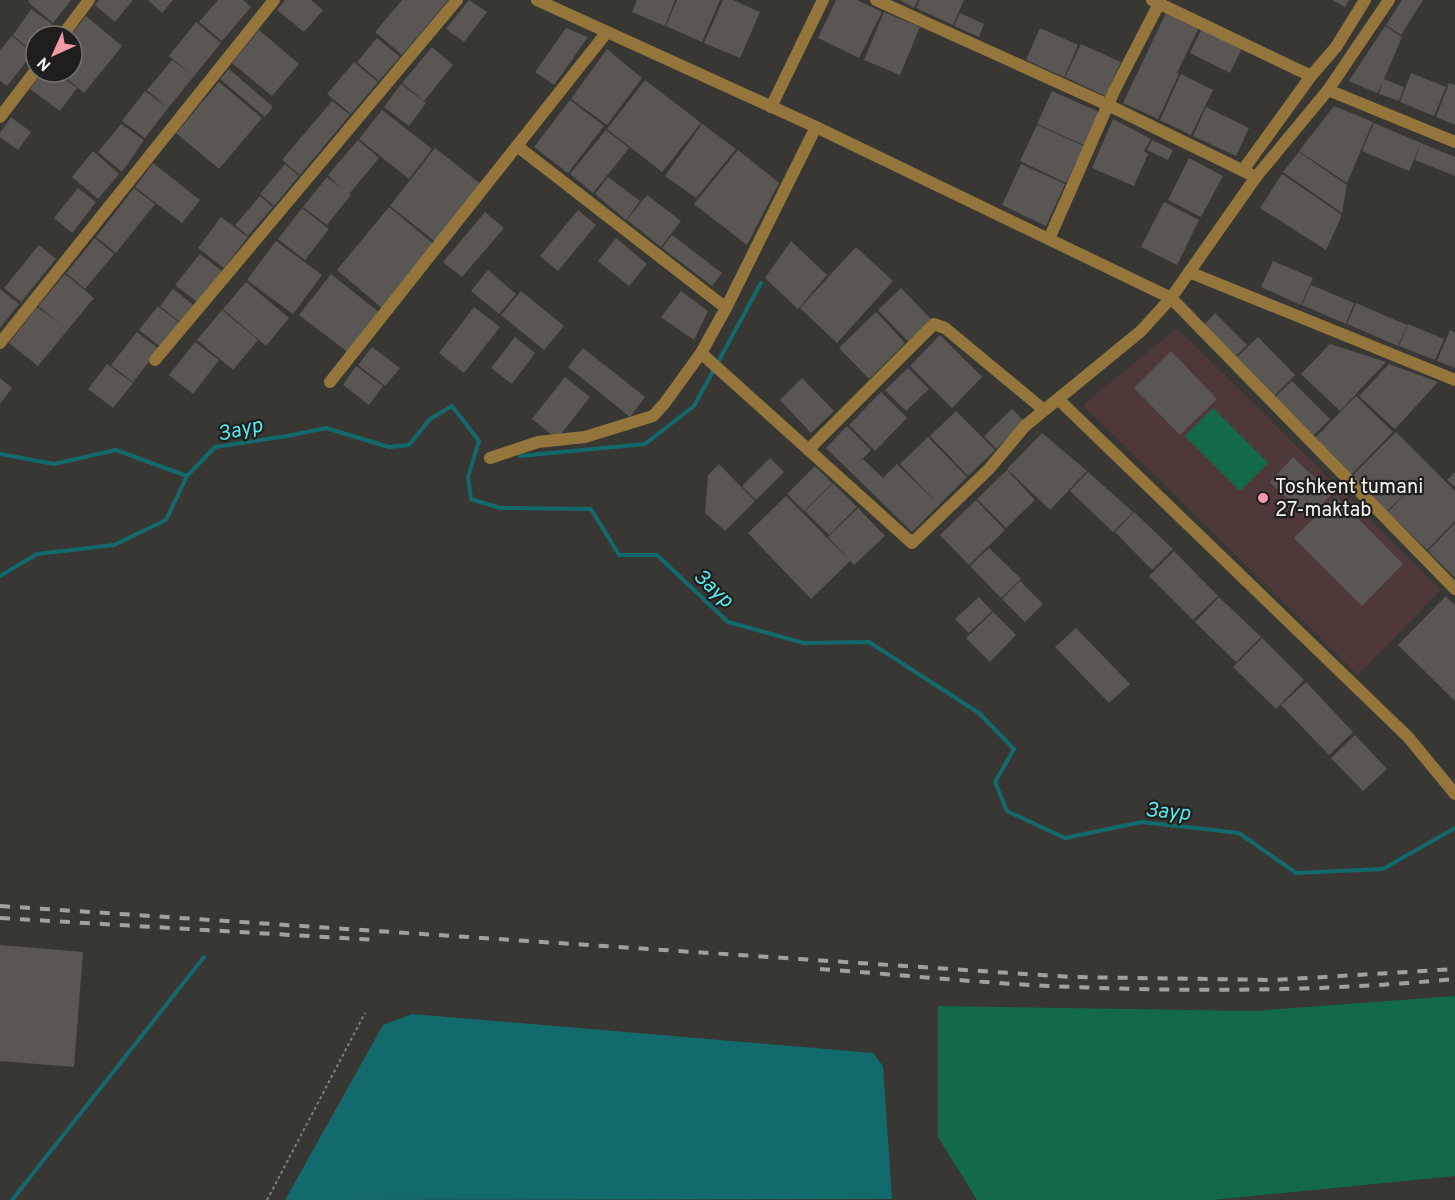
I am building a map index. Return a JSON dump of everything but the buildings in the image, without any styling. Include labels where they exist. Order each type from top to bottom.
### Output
[{"type":"street","points":[[71,24],[89,0]]},
{"type":"street","points":[[0,344],[274,0]]},
{"type":"street","points":[[154,360],[457,0]]},
{"type":"street","points":[[537,0],[816,127],[1171,298],[1455,590]]},
{"type":"street","points":[[771,107],[823,0]]},
{"type":"street","points":[[876,0],[1108,105],[1256,177]]},
{"type":"street","points":[[701,353],[912,543],[989,469],[1024,426],[1141,331],[1171,298],[1256,177],[1328,90],[1385,5],[1366,0],[1336,47],[1311,76],[1243,170]]},
{"type":"street","points":[[1049,239],[1157,1],[1311,76]]},
{"type":"street","points":[[330,382],[607,32]]},
{"type":"street","points":[[0,117],[25,84]]},
{"type":"street","points":[[1328,90],[1455,142]]},
{"type":"street","points":[[490,458],[538,442],[585,438],[653,416],[701,353],[726,308],[816,127]]},
{"type":"street","points":[[517,146],[726,308]]},
{"type":"street","points":[[1189,272],[1453,381]]},
{"type":"street","points":[[808,450],[934,324],[945,328],[1044,410]]},
{"type":"street","points":[[1058,399],[1408,737],[1455,794]]},
{"type":"path","points":[[267,1200],[365,1013]]},
{"type":"shaded area","name":"Toshkent tumani 27-maktab","points":[[1177,328],[1441,590],[1358,675],[1083,405]]},
{"type":"green space","points":[[1213,408],[1268,463],[1240,491],[1185,436]]},
{"type":"green space","points":[[1455,996],[1455,1176],[1212,1200],[977,1200],[938,1137],[938,1006],[1254,1011]]},
{"type":"water","points":[[412,1014],[873,1053],[883,1066],[892,1199],[285,1200],[383,1025]]},
{"type":"waterway","points":[[520,456],[645,444],[694,406],[761,283]]},
{"type":"waterway","name":"Заур","points":[[0,576],[37,554],[114,545],[166,520],[187,476],[215,447],[326,428],[389,447],[409,445],[430,419],[452,406],[479,441],[468,477],[471,499],[500,508],[591,509],[619,555],[657,555],[728,622],[804,643],[869,642],[979,713],[1014,749],[995,782],[1007,811],[1065,838],[1142,822],[1239,833],[1296,873],[1383,869],[1455,828]]},
{"type":"waterway","points":[[0,454],[54,464],[116,450],[187,476]]},
{"type":"waterway","points":[[12,1200],[204,957]]},
{"type":"railway","points":[[0,906],[1071,977],[1275,980],[1455,969]]},
{"type":"railway","points":[[0,918],[377,940]]},
{"type":"railway","points":[[820,969],[1010,984],[1169,990],[1313,988],[1455,979]]},
{"type":"place","name":"Toshkent tumani 27-maktab","points":[[1263,498]]}]
